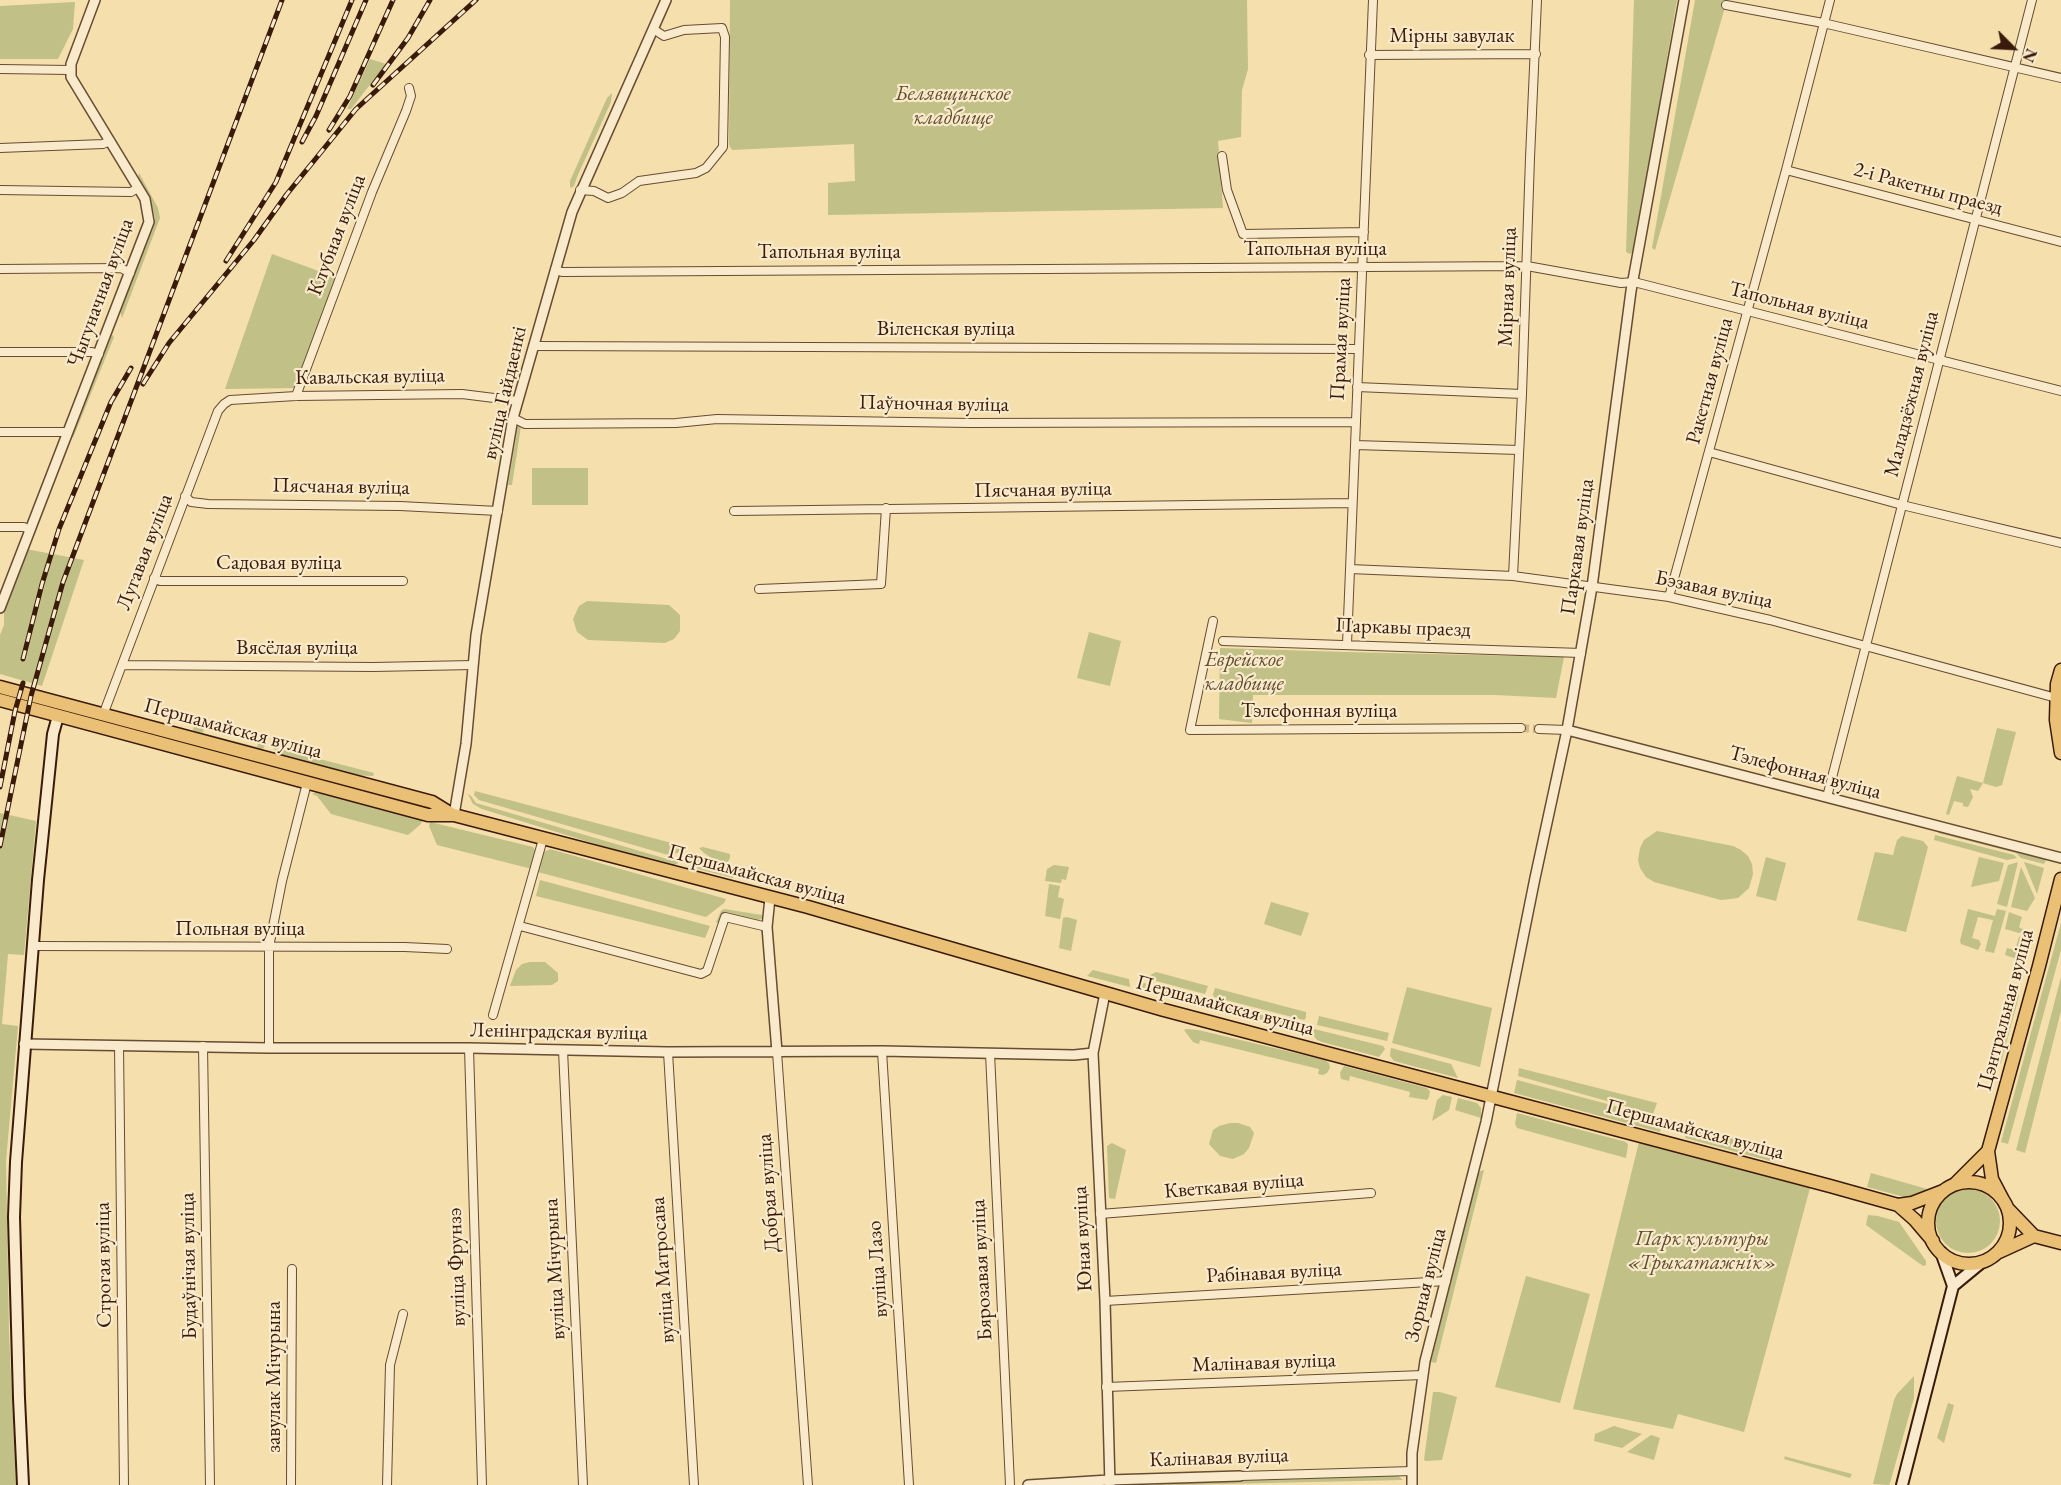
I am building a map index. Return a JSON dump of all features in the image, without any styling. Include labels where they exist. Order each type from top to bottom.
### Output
[{"type":"main road","points":[[2061,670],[2057,684],[2059,699],[2056,720],[2061,753]]},
{"type":"main road","name":"Першамайская вуліца","points":[[0,687],[432,802],[454,815]]},
{"type":"main road","name":"Першамайская вуліца","points":[[0,700],[428,815],[454,815],[770,898],[1105,993],[1898,1205],[1933,1241]]},
{"type":"main road","points":[[23,1485],[14,1217],[24,1044],[53,734],[58,716]]},
{"type":"main road","name":"Цэнтральная вуліца","points":[[2005,1204],[1992,1179],[1988,1151],[2061,879]]},
{"type":"main road","name":"Цэнтральная вуліца","points":[[1951,1187],[1988,1151]]},
{"type":"main road","points":[[1898,1205],[1912,1203],[1963,1183],[1978,1184],[1992,1190],[2034,1236],[2061,1243]]},
{"type":"main road","points":[[1902,1485],[1953,1286],[1929,1227],[1930,1213],[1937,1199],[1951,1187]]},
{"type":"main road","points":[[1996,1254],[2003,1246],[2009,1232],[2010,1222],[2005,1204]]},
{"type":"main road","points":[[1953,1286],[1982,1262],[2015,1243],[2034,1236]]},
{"type":"main road","points":[[1941,1252],[1962,1263],[1982,1262]]},
{"type":"street","points":[[0,69],[70,70],[95,0]]},
{"type":"street","name":"вуліца Гайдаенкі","points":[[454,815],[466,744],[476,635],[513,418],[580,190],[666,0]]},
{"type":"street","name":"Прамая вуліца","points":[[1347,644],[1373,0]]},
{"type":"street","name":"Мірная вуліца","points":[[1513,576],[1537,0]]},
{"type":"street","name":"Паркавая вуліца","points":[[1491,1096],[1581,653],[1634,282],[1684,0]]},
{"type":"street","name":"Ракетная вуліца","points":[[1669,597],[1748,311],[1830,0]]},
{"type":"street","name":"Маладзёжная вуліца","points":[[1827,797],[2032,0]]},
{"type":"street","points":[[1726,5],[1823,23],[2061,78]]},
{"type":"street","points":[[580,190],[594,191],[608,198],[622,193],[639,181],[696,173],[706,168],[723,147],[725,37],[722,28],[684,30],[664,36],[653,29]]},
{"type":"street","name":"Мірны завулак","points":[[1369,55],[1536,54]]},
{"type":"street","name":"Чыгуначная вуліца","points":[[0,608],[149,222],[148,207],[73,83],[70,70]]},
{"type":"street","name":"Клубная вуліца","points":[[296,396],[372,192],[406,111],[411,96],[409,88]]},
{"type":"street","points":[[0,148],[103,144],[110,141]]},
{"type":"street","points":[[1222,156],[1227,190],[1244,234],[1364,232]]},
{"type":"street","name":"2-і Ракетны праезд","points":[[1786,170],[2061,242]]},
{"type":"street","points":[[0,190],[131,192],[138,188]]},
{"type":"street","name":"Тапольная вуліца","points":[[555,270],[574,272],[1527,266],[1621,283],[1634,282],[2061,391]]},
{"type":"street","points":[[0,269],[121,268],[130,273]]},
{"type":"street","name":"Віленская вуліца","points":[[534,346],[1358,349]]},
{"type":"street","points":[[0,352],[92,352],[99,354]]},
{"type":"street","points":[[1357,387],[1522,394]]},
{"type":"street","name":"Кавальская вуліца","points":[[224,404],[230,400],[296,396],[462,394],[518,401]]},
{"type":"street","name":"Лугавая вуліца","points":[[103,715],[218,411],[224,404]]},
{"type":"street","name":"Паўночная вуліца","points":[[513,418],[525,424],[676,423],[717,420],[970,423],[1355,422]]},
{"type":"street","points":[[0,432],[68,432]]},
{"type":"street","points":[[1355,445],[1519,450]]},
{"type":"street","points":[[1709,452],[1902,505],[2061,543]]},
{"type":"street","name":"Пясчаная вуліца","points":[[185,496],[191,502],[208,504],[400,506],[498,510]]},
{"type":"street","name":"Пясчаная вуліца","points":[[734,511],[1352,503]]},
{"type":"street","points":[[759,589],[881,584],[886,508]]},
{"type":"street","points":[[0,527],[24,527],[30,530]]},
{"type":"street","name":"Бэзавая вуліца","points":[[1350,568],[1513,576],[1669,597],[1770,620],[2059,699]]},
{"type":"street","name":"Садовая вуліца","points":[[154,579],[160,581],[403,581]]},
{"type":"street","name":"Тэлефонная вуліца","points":[[1213,621],[1190,730],[1521,728]]},
{"type":"street","name":"Паркавы праезд","points":[[1223,641],[1581,653]]},
{"type":"street","name":"Вясёлая вуліца","points":[[122,665],[473,665]]},
{"type":"street","name":"Тэлефонная вуліца","points":[[1539,729],[1567,730],[2061,858]]},
{"type":"street","points":[[269,1048],[269,947],[282,881],[307,783]]},
{"type":"street","points":[[493,1015],[543,839]]},
{"type":"street","name":"Добрая вуліца","points":[[770,898],[767,927],[808,1485]]},
{"type":"street","points":[[520,926],[701,974],[707,971],[725,917],[767,927]]},
{"type":"street","name":"Польная вуліца","points":[[33,946],[405,946],[447,949]]},
{"type":"street","name":"Юная вуліца","points":[[1105,993],[1093,1053],[1105,1301],[1109,1482]]},
{"type":"street","name":"Ленінградская вуліца","points":[[24,1044],[269,1048],[469,1047],[668,1052],[1074,1055],[1093,1053]]},
{"type":"street","name":"Строгая вуліца","points":[[119,1045],[124,1485]]},
{"type":"street","name":"Будаўнічая вуліца","points":[[203,1046],[210,1485]]},
{"type":"street","name":"вуліца Фрунзэ","points":[[469,1047],[482,1485]]},
{"type":"street","name":"вуліца Мічурына","points":[[563,1050],[584,1485]]},
{"type":"street","name":"вуліца Матросава","points":[[668,1052],[694,1485]]},
{"type":"street","name":"вуліца Лазо","points":[[882,1052],[909,1485]]},
{"type":"street","name":"Бярозавая вуліца","points":[[990,1053],[1010,1485]]},
{"type":"street","name":"Зорная вуліца","points":[[1412,1485],[1423,1374],[1491,1096]]},
{"type":"street","name":"Кветкавая вуліца","points":[[1100,1214],[1371,1193]]},
{"type":"street","name":"завулак Мічурына","points":[[291,1485],[292,1269]]},
{"type":"street","name":"Рабінавая вуліца","points":[[1105,1301],[1446,1281]]},
{"type":"street","points":[[387,1485],[390,1365],[403,1314]]},
{"type":"street","name":"Малінавая вуліца","points":[[1106,1387],[1423,1374]]},
{"type":"street","name":"Калінавая вуліца","points":[[1028,1485],[1412,1471]]},
{"type":"green space","name":"Белявщинское кладбище","points":[[730,0],[1247,0],[1248,69],[1242,90],[1241,137],[1218,141],[1223,208],[828,215],[828,183],[855,181],[854,144],[732,150],[729,145]]},
{"type":"green space","points":[[1634,0],[1677,0],[1634,251],[1630,254],[1626,252]]},
{"type":"green space","points":[[1695,0],[1727,0],[1655,250],[1652,248]]},
{"type":"green space","points":[[75,2],[73,29],[58,59],[0,59],[0,6]]},
{"type":"green space","points":[[370,59],[386,64],[351,109],[347,109]]},
{"type":"green space","points":[[612,93],[611,102],[574,186],[571,188],[570,181],[607,98]]},
{"type":"green space","points":[[139,173],[158,208],[160,218],[122,318],[120,311],[154,226],[155,218],[150,199],[138,177]]},
{"type":"green space","points":[[272,254],[335,277],[296,388],[225,389]]},
{"type":"green space","points":[[112,335],[114,337],[73,438],[71,435]]},
{"type":"green space","points":[[518,426],[521,426],[512,485],[508,485]]},
{"type":"green space","points":[[532,468],[588,468],[588,505],[532,505]]},
{"type":"green space","points":[[26,549],[84,560],[42,686],[0,674],[0,635],[4,625],[4,609]]},
{"type":"green space","points":[[587,601],[669,605],[680,615],[680,631],[674,639],[665,643],[588,640],[577,632],[573,619],[579,606]]},
{"type":"green space","points":[[1089,632],[1121,641],[1110,686],[1077,678]]},
{"type":"green space","name":"Еврейское кладбище","points":[[1220,648],[1564,657],[1556,698],[1495,695],[1253,695],[1252,723],[1219,719]]},
{"type":"green space","points":[[129,725],[426,805],[426,808],[128,728]]},
{"type":"green space","points":[[196,725],[204,726],[203,733],[257,747],[259,741],[266,744],[261,752],[194,735],[193,728]]},
{"type":"green space","points":[[1997,728],[2016,732],[2002,785],[1996,787],[1983,783]]},
{"type":"green space","points":[[273,747],[374,773],[373,776],[351,775],[278,754]]},
{"type":"green space","points":[[1957,776],[1983,783],[1978,791],[1970,789],[1973,797],[1968,807],[1954,801],[1949,815],[1946,814]]},
{"type":"green space","points":[[319,791],[422,820],[421,824],[408,835],[331,814],[317,796],[312,794]]},
{"type":"green space","points":[[475,791],[683,846],[681,852],[668,855],[479,800],[474,795]]},
{"type":"green space","points":[[468,794],[476,803],[667,859],[683,856],[677,864],[672,865],[615,850],[482,809],[473,804]]},
{"type":"green space","points":[[0,813],[36,821],[24,955],[8,954],[2,1024],[18,1026],[6,1161],[9,1333],[16,1485],[0,1485]]},
{"type":"green space","points":[[430,822],[533,847],[536,852],[532,869],[437,845],[429,826]]},
{"type":"green space","points":[[1657,831],[1733,846],[1741,850],[1752,864],[1753,874],[1749,888],[1738,898],[1721,900],[1654,882],[1646,877],[1638,860],[1644,840]]},
{"type":"green space","points":[[1938,831],[2046,860],[2044,864],[2021,858],[2016,853],[1938,833]]},
{"type":"green space","points":[[1935,835],[2014,855],[2017,858],[2007,860],[1934,840]]},
{"type":"green space","points":[[1902,836],[1923,841],[1928,847],[1906,932],[1857,920],[1875,852],[1893,855],[1897,840]]},
{"type":"green space","points":[[699,848],[730,854],[726,865],[722,865]]},
{"type":"green space","points":[[550,849],[726,899],[706,917],[538,872],[544,852]]},
{"type":"green space","points":[[695,857],[711,867],[734,874],[733,878],[698,869],[693,863]]},
{"type":"green space","points":[[1766,857],[1786,863],[1776,901],[1756,896]]},
{"type":"green space","points":[[1979,857],[2004,863],[1999,881],[1971,887]]},
{"type":"green space","points":[[2018,862],[2007,907],[1997,904],[2008,865]]},
{"type":"green space","points":[[2024,862],[2044,868],[2037,894]]},
{"type":"green space","points":[[1054,865],[1069,867],[1066,880],[1062,879],[1061,883],[1045,881],[1047,869]]},
{"type":"green space","points":[[2021,867],[2035,898],[2027,911],[2011,907]]},
{"type":"green space","points":[[540,880],[710,926],[705,938],[536,896]]},
{"type":"green space","points":[[1049,884],[1060,886],[1058,897],[1064,899],[1060,919],[1045,916]]},
{"type":"green space","points":[[1271,902],[1309,913],[1301,936],[1264,924]]},
{"type":"green space","points":[[724,909],[762,915],[762,918],[757,921],[724,913],[718,923],[716,922]]},
{"type":"green space","points":[[1968,909],[1995,916],[1997,909],[2006,911],[1994,953],[1985,951],[1993,920],[1978,917],[1972,938],[1979,940],[1981,944],[1978,950],[1961,944]]},
{"type":"green space","points":[[2009,912],[2022,917],[2019,927],[2024,930],[2019,933],[2005,929]]},
{"type":"green space","points":[[1063,918],[1077,920],[1071,951],[1059,948]]},
{"type":"green space","points":[[2061,923],[2061,950],[2008,1144],[2001,1142]]},
{"type":"green space","points":[[2026,935],[2020,960],[2005,955],[2007,948],[2015,950],[2019,937]]},
{"type":"green space","points":[[545,962],[558,973],[558,981],[552,985],[510,986],[516,970],[522,964]]},
{"type":"green space","points":[[1093,970],[1129,979],[1130,987],[1087,976]]},
{"type":"green space","points":[[1156,972],[1208,986],[1205,994],[1145,978]]},
{"type":"green space","points":[[2061,977],[2061,1011],[2025,1153],[2016,1150]]},
{"type":"green space","points":[[1144,983],[1202,998],[1195,1003],[1137,989]]},
{"type":"green space","points":[[1407,987],[1492,1008],[1480,1067],[1392,1043]]},
{"type":"green space","points":[[1215,988],[1306,1012],[1306,1018],[1304,1020],[1214,997]]},
{"type":"green space","points":[[2013,991],[2018,992],[2019,996],[2001,1063],[1995,1067],[1991,1064],[1998,1064],[2013,1010],[2008,1008],[2008,1004]]},
{"type":"green space","points":[[1212,1001],[1306,1027],[1299,1033],[1295,1033],[1259,1019],[1216,1010]]},
{"type":"green space","points":[[1319,1016],[1389,1033],[1387,1041],[1317,1025]]},
{"type":"green space","points":[[1314,1029],[1383,1046],[1385,1049],[1379,1057],[1322,1042],[1313,1035]]},
{"type":"green space","points":[[1184,1030],[1325,1060],[1329,1063],[1330,1068],[1323,1075],[1318,1074],[1319,1069],[1200,1040],[1199,1044],[1193,1042]]},
{"type":"green space","points":[[1391,1048],[1451,1064],[1458,1078],[1394,1061],[1390,1056]]},
{"type":"green space","points":[[1344,1066],[1427,1088],[1430,1091],[1429,1097],[1427,1100],[1409,1097],[1410,1092],[1350,1076],[1349,1081],[1341,1079],[1340,1073]]},
{"type":"green space","points":[[1519,1068],[1657,1103],[1653,1114],[1518,1076]]},
{"type":"green space","points":[[1517,1080],[1660,1118],[1663,1122],[1660,1132],[1514,1093]]},
{"type":"green space","points":[[1443,1095],[1452,1097],[1449,1110],[1432,1121],[1437,1100]]},
{"type":"green space","points":[[1458,1098],[1477,1103],[1481,1108],[1481,1118],[1455,1110]]},
{"type":"green space","points":[[1517,1113],[1626,1142],[1628,1145],[1626,1158],[1517,1128],[1515,1124]]},
{"type":"green space","points":[[1230,1123],[1250,1127],[1254,1133],[1249,1148],[1244,1154],[1233,1159],[1220,1156],[1209,1144],[1213,1130]]},
{"type":"green space","points":[[1688,1126],[1777,1151],[1774,1162],[1685,1138]]},
{"type":"green space","name":"Парк культуры «Трыкатажнік»","points":[[1639,1142],[1810,1188],[1744,1432],[1678,1414],[1673,1429],[1573,1409]]},
{"type":"green space","points":[[1112,1143],[1126,1150],[1115,1199],[1109,1198],[1107,1146]]},
{"type":"green space","points":[[1484,1170],[1436,1363],[1431,1362],[1476,1178],[1480,1171]]},
{"type":"green space","points":[[1871,1173],[1927,1189],[1915,1197],[1908,1198],[1867,1187]]},
{"type":"green space","points":[[1968,1189],[1986,1195],[1994,1203],[2000,1221],[1994,1239],[1986,1247],[1968,1253],[1950,1247],[1942,1239],[1936,1221],[1942,1203],[1950,1195]]},
{"type":"green space","points":[[1868,1215],[1899,1222],[1926,1261],[1926,1265],[1923,1266],[1866,1225]]},
{"type":"green space","points":[[1526,1276],[1590,1294],[1560,1403],[1495,1387]]},
{"type":"green space","points":[[1914,1376],[1914,1398],[1890,1483],[1889,1485],[1873,1484],[1894,1400]]},
{"type":"green space","points":[[1433,1392],[1457,1397],[1442,1460],[1426,1461],[1424,1460]]},
{"type":"green space","points":[[1948,1403],[1954,1405],[1944,1443],[1937,1438]]},
{"type":"green space","points":[[1614,1426],[1642,1434],[1622,1448],[1594,1441],[1595,1434]]},
{"type":"green space","points":[[1651,1435],[1660,1438],[1654,1460],[1627,1452]]},
{"type":"green space","points":[[1785,1456],[1852,1474],[1850,1478],[1784,1459]]},
{"type":"green space","points":[[1397,1475],[1403,1480],[1124,1484],[1125,1481]]},
{"type":"tunnel","points":[[1521,728],[1539,729]]},
{"type":"railway","points":[[0,846],[31,696],[63,582],[282,0]]},
{"type":"railway","points":[[226,261],[276,182],[352,0]]},
{"type":"railway","points":[[302,142],[316,116],[366,0]]},
{"type":"railway","points":[[329,130],[350,96],[393,0]]},
{"type":"railway","points":[[373,85],[408,38],[430,0]]},
{"type":"railway","points":[[143,384],[169,343],[254,240],[287,194],[356,109],[476,0]]},
{"type":"railway","points":[[23,659],[59,529],[111,402],[131,368]]},
{"type":"railway","points":[[0,787],[23,683]]}]
